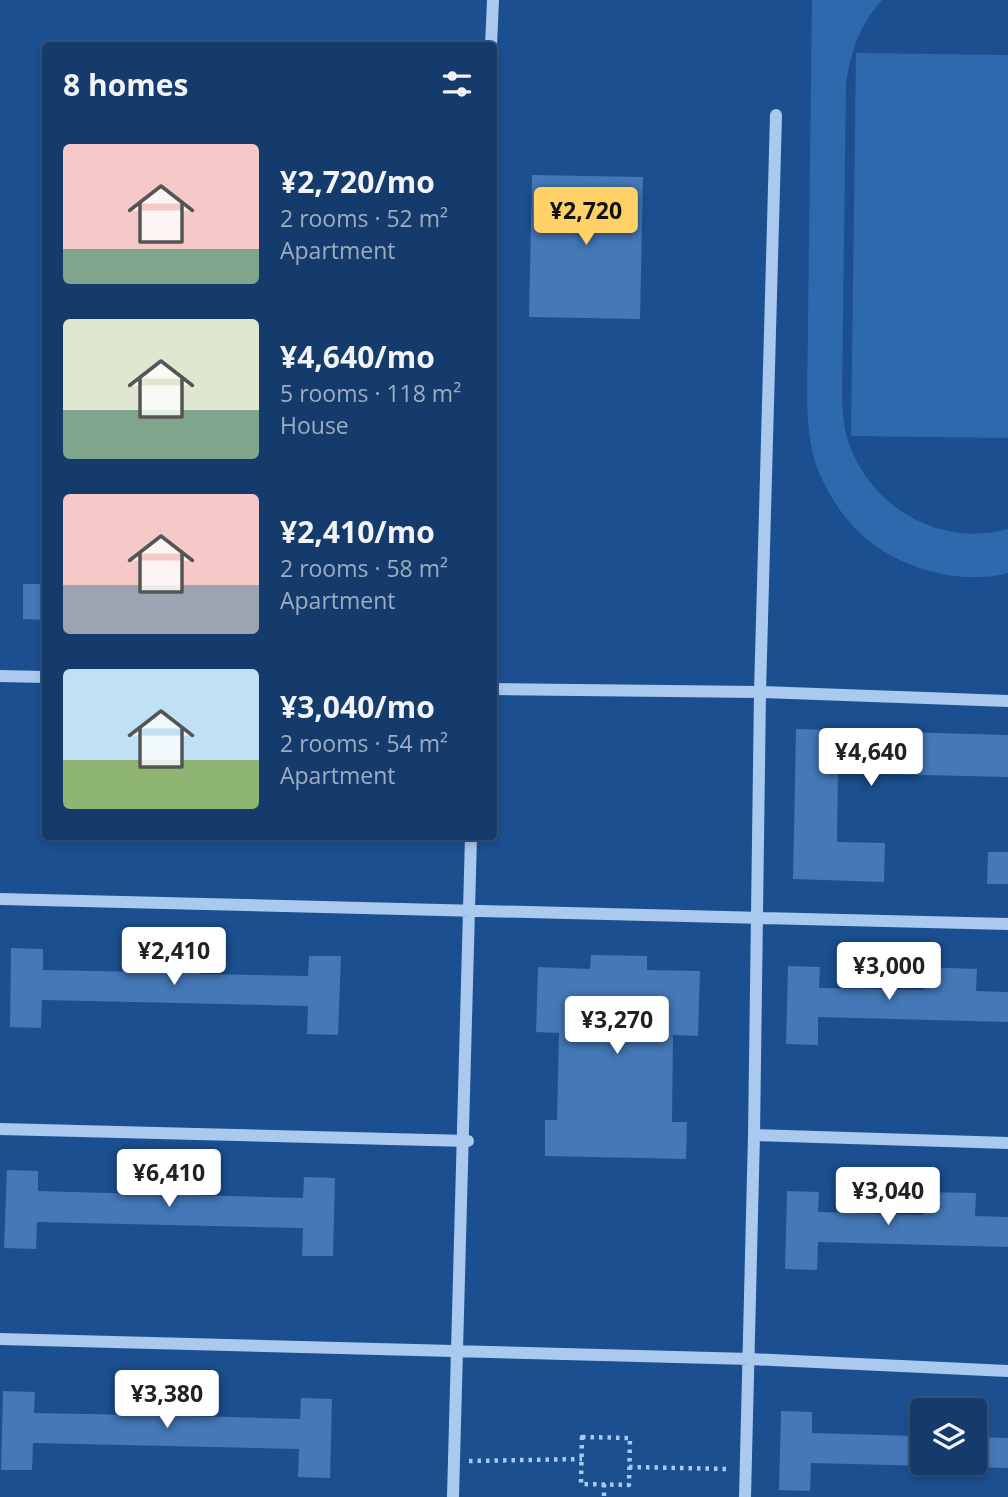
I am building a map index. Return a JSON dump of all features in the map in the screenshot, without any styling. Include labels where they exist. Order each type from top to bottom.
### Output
[{"type":"lane","points":[[491,42],[493,0]]},
{"type":"lane","points":[[745,1497],[750,1359],[760,692],[776,115]]},
{"type":"lane","points":[[0,676],[42,677]]},
{"type":"lane","points":[[497,689],[760,692],[1008,701]]},
{"type":"lane","points":[[453,1497],[467,1141],[471,840]]},
{"type":"lane","points":[[0,899],[1008,924]]},
{"type":"lane","points":[[0,1129],[467,1141]]},
{"type":"lane","points":[[754,1135],[1008,1143]]},
{"type":"lane","points":[[0,1339],[750,1359],[1008,1371]]},
{"type":"path","points":[[583,1437],[630,1438],[629,1485],[581,1484],[582,1459],[583,1437]]},
{"type":"path","points":[[454,1461],[582,1459]]},
{"type":"path","points":[[629,1467],[746,1469]]},
{"type":"path","points":[[604,1484],[604,1497]]},
{"type":"shaded area","points":[[812,0],[882,0],[858,38],[846,83],[842,397],[844,423],[851,449],[862,471],[877,490],[914,519],[936,528],[960,533],[1008,529],[1008,573],[970,577],[950,575],[911,565],[892,556],[861,534],[849,521],[817,468],[810,441],[807,403]]},
{"type":"shaded area","points":[[856,53],[1008,55],[1008,438],[851,436]]},
{"type":"building","points":[[532,175],[643,177],[640,319],[529,317]]},
{"type":"building","points":[[23,584],[42,584],[42,620],[23,619]]},
{"type":"building","points":[[796,729],[1008,735],[1008,777],[838,773],[837,842],[885,843],[884,882],[793,879]]},
{"type":"building","points":[[988,852],[1008,852],[1008,884],[987,884]]},
{"type":"building","points":[[11,948],[43,949],[43,970],[147,972],[148,949],[200,951],[200,974],[308,976],[309,956],[341,956],[338,1035],[307,1034],[308,1006],[42,1000],[41,1028],[10,1027]]},
{"type":"building","points":[[591,955],[647,956],[647,970],[700,971],[698,1036],[673,1035],[672,1122],[687,1122],[686,1159],[545,1156],[545,1120],[557,1120],[559,1033],[536,1032],[538,967],[590,969]]},
{"type":"building","points":[[788,966],[820,967],[819,988],[924,990],[925,967],[977,969],[976,991],[1008,992],[1008,1022],[818,1017],[818,1045],[786,1044]]},
{"type":"building","points":[[7,1170],[38,1171],[38,1191],[142,1194],[143,1171],[195,1172],[195,1195],[303,1198],[304,1177],[335,1178],[333,1256],[302,1256],[303,1228],[37,1222],[36,1249],[4,1248]]},
{"type":"building","points":[[787,1191],[819,1192],[818,1212],[923,1215],[924,1192],[976,1193],[975,1216],[1008,1217],[1008,1247],[818,1242],[817,1270],[785,1269]]},
{"type":"building","points":[[3,1391],[35,1392],[34,1413],[139,1415],[140,1392],[192,1394],[191,1416],[300,1419],[301,1398],[332,1399],[330,1478],[298,1477],[299,1449],[33,1443],[32,1470],[1,1470]]},
{"type":"building","points":[[781,1411],[812,1412],[812,1433],[910,1436],[910,1466],[811,1463],[810,1491],[779,1490]]},
{"type":"building","points":[[987,1437],[1008,1438],[1008,1468],[987,1467]]}]
